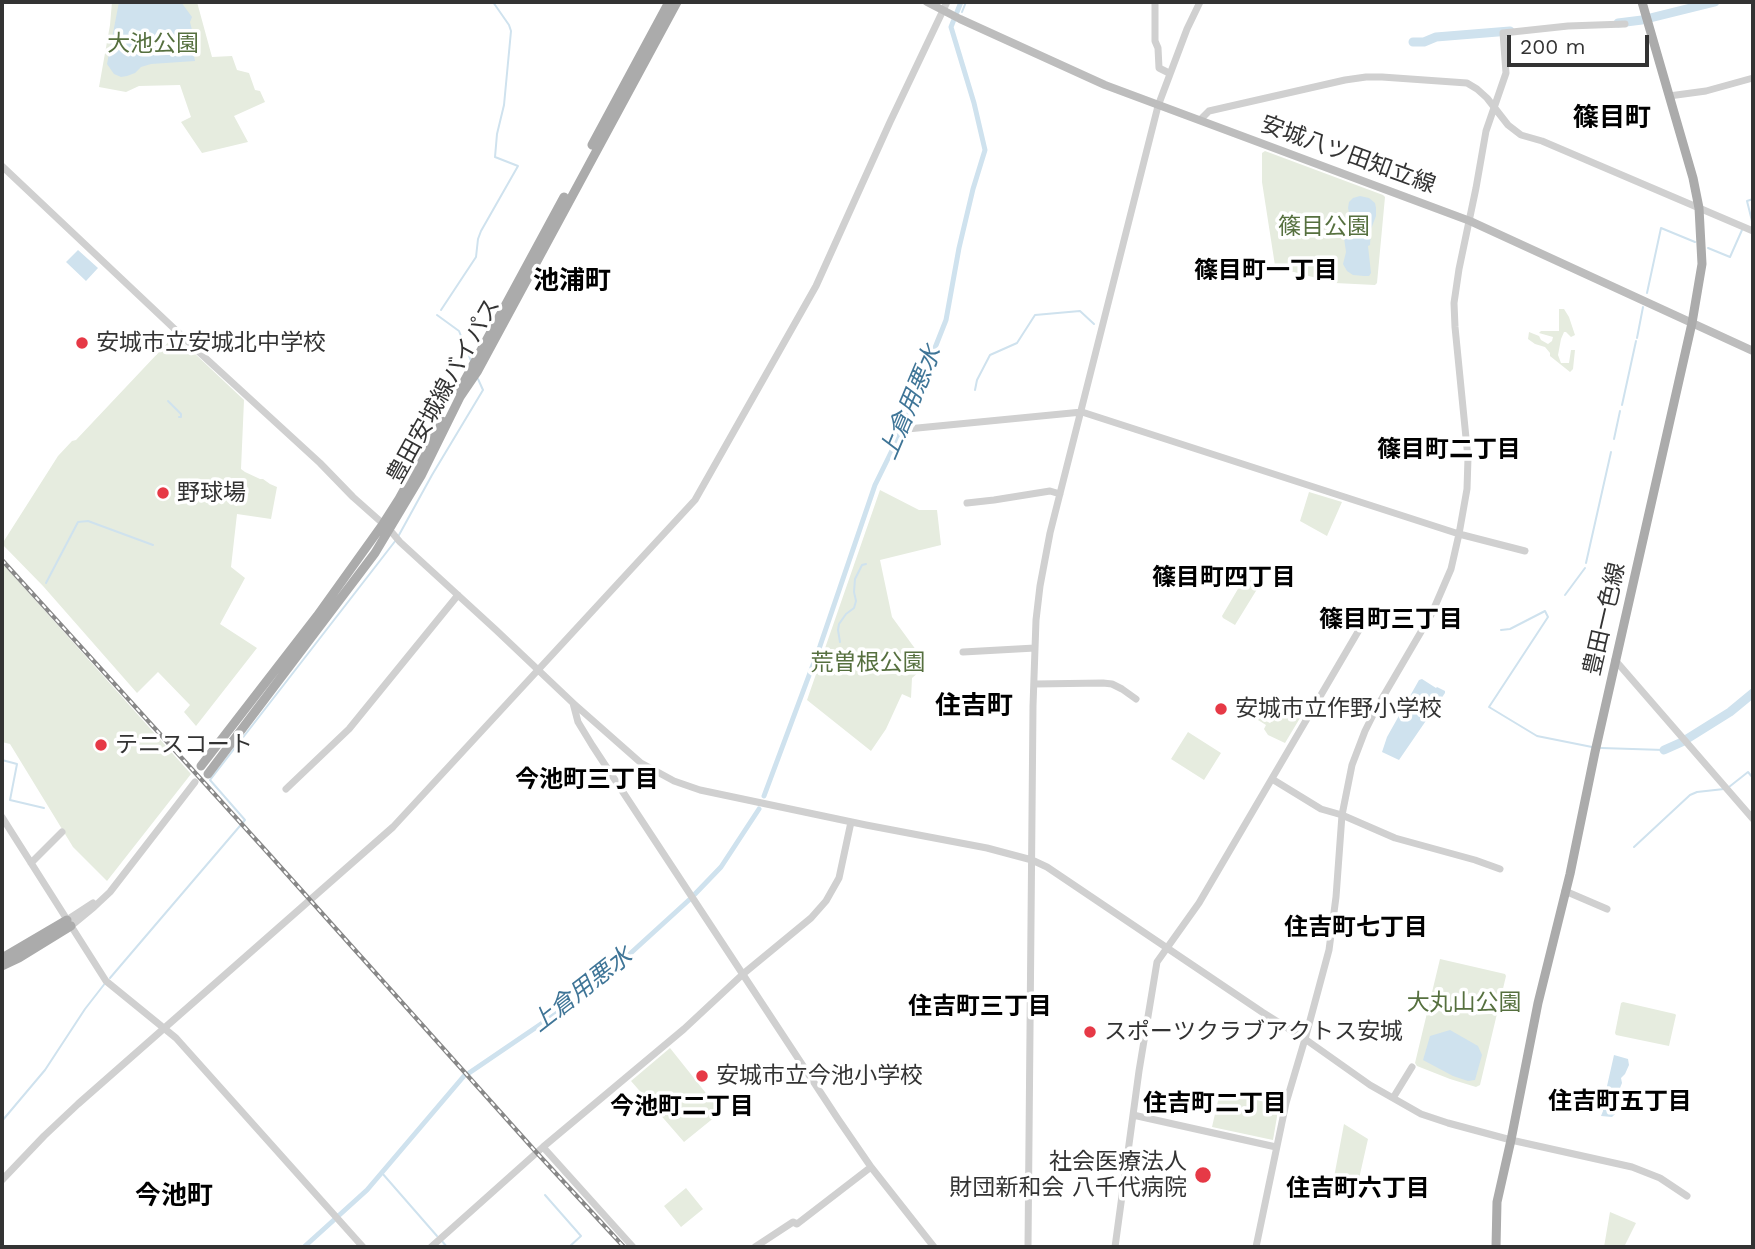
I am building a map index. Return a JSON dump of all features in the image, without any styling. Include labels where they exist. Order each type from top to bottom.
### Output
[{"type":"main road","name":"豊田安城線バイパス","points":[[201,766],[386,527],[669,2]]},
{"type":"main road","name":"豊田安城線バイパス","points":[[208,774],[347,590],[421,476],[460,397],[477,372],[677,2]]},
{"type":"main road","name":"安城八ツ田知立線","points":[[928,2],[947,8],[960,19],[1158,106],[1469,221],[1753,351]]},
{"type":"main road","name":"豊田一色線","points":[[1496,1247],[1497,1202],[1538,1003],[1570,874],[1615,660],[1692,323],[1702,264],[1699,208],[1693,178],[1642,2]]},
{"type":"main road","points":[[2,958],[69,923]]},
{"type":"main road","points":[[2,966],[28,953],[69,923]]},
{"type":"street","points":[[1154,2],[1159,68],[1169,73]]},
{"type":"street","points":[[1028,1247],[1035,620],[1050,533],[1158,106],[1186,29],[1200,2]]},
{"type":"street","points":[[2,1180],[44,1136],[163,1028],[393,827],[695,500],[816,286],[890,122],[947,8]]},
{"type":"street","points":[[1256,1247],[1286,1103],[1329,950],[1342,815],[1352,765],[1377,707],[1432,614],[1451,569],[1459,534],[1467,489],[1468,458],[1454,303],[1481,152],[1506,73],[1503,33],[1568,26],[1625,24]]},
{"type":"street","points":[[1200,120],[1209,111],[1366,77],[1467,83],[1487,98],[1508,125],[1521,135],[1542,141],[1753,231]]},
{"type":"street","points":[[1669,96],[1706,92],[1753,78]]},
{"type":"street","points":[[2,166],[320,463],[400,542],[641,763],[674,781],[700,790],[988,848],[1032,860],[1047,867],[1370,1085],[1421,1114],[1448,1124],[1644,1171],[1687,1196]]},
{"type":"street","points":[[900,430],[1082,412],[1459,534],[1525,551]]},
{"type":"street","points":[[967,503],[1050,491],[1060,494]]},
{"type":"street","points":[[286,789],[349,729],[458,595]]},
{"type":"street","points":[[1115,1247],[1157,962],[1199,904],[1359,630]]},
{"type":"street","points":[[963,652],[1035,649]]},
{"type":"street","points":[[1615,660],[1753,819]]},
{"type":"street","points":[[1035,684],[1112,684],[1136,699]]},
{"type":"street","points":[[573,703],[578,722],[592,745],[871,1167],[934,1247]]},
{"type":"street","points":[[1272,779],[1321,809],[1395,838],[1500,869]]},
{"type":"street","points":[[69,923],[117,882],[195,782]]},
{"type":"street","points":[[2,817],[106,981],[176,1038],[363,1247]]},
{"type":"street","points":[[431,1247],[684,1029],[743,974],[811,918],[839,878],[851,822]]},
{"type":"street","points":[[31,863],[62,832]]},
{"type":"street","points":[[1565,891],[1607,909]]},
{"type":"street","points":[[1393,1098],[1412,1067]]},
{"type":"street","points":[[1133,1115],[1276,1147]]},
{"type":"street","points":[[544,1147],[633,1247]]},
{"type":"street","points":[[758,1245],[793,1222],[797,1224],[871,1167]]},
{"type":"green space","name":"大池公園","points":[[112,2],[197,2],[212,57],[232,56],[237,70],[249,73],[255,90],[260,91],[265,102],[234,116],[248,142],[202,153],[181,122],[191,117],[180,85],[139,86],[126,92],[99,87]]},
{"type":"green space","name":"篠目公園","points":[[1265,151],[1385,197],[1375,285],[1335,283],[1294,272],[1276,272],[1262,182],[1262,153]]},
{"type":"green space","points":[[1559,309],[1564,309],[1569,317],[1575,335],[1571,337],[1564,332],[1558,355],[1561,363],[1569,363],[1571,350],[1575,350],[1573,369],[1570,372],[1550,356],[1545,347],[1528,339],[1529,332],[1548,344],[1552,341],[1553,337],[1539,333],[1559,331]]},
{"type":"green space","points":[[175,335],[244,400],[241,469],[277,487],[271,519],[237,514],[231,567],[245,578],[220,624],[257,648],[196,726],[184,712],[190,705],[158,672],[137,693],[43,586],[2,544],[58,456]]},
{"type":"green space","name":"荒曽根公園","points":[[880,490],[919,510],[937,510],[941,545],[880,560],[892,617],[927,665],[912,678],[911,698],[902,694],[886,729],[871,751],[807,700]]},
{"type":"green space","points":[[1309,492],[1342,502],[1327,536],[1300,521]]},
{"type":"green space","points":[[2,563],[191,774],[107,881],[73,847],[10,744],[2,742]]},
{"type":"green space","points":[[1245,577],[1259,586],[1235,625],[1222,616]]},
{"type":"green space","points":[[1267,697],[1300,718],[1285,743],[1268,735],[1264,729],[1266,725],[1258,720],[1260,718],[1270,723],[1282,711],[1265,699]]},
{"type":"green space","points":[[1188,732],[1221,753],[1204,780],[1171,759]]},
{"type":"green space","name":"大丸山公園","points":[[1440,959],[1506,976],[1480,1085],[1476,1087],[1415,1063]]},
{"type":"green space","points":[[1623,1002],[1675,1014],[1669,1046],[1616,1035]]},
{"type":"green space","points":[[670,1048],[721,1112],[684,1142],[631,1081]]},
{"type":"green space","points":[[1220,1092],[1279,1105],[1273,1140],[1212,1127]]},
{"type":"green space","points":[[1344,1124],[1368,1139],[1356,1192],[1332,1188]]},
{"type":"green space","points":[[686,1188],[703,1209],[681,1227],[664,1206]]},
{"type":"green space","points":[[1610,1212],[1636,1223],[1624,1247],[1604,1247]]},
{"type":"water","points":[[119,2],[181,2],[192,17],[190,22],[195,42],[195,61],[151,64],[121,77],[114,74],[107,64]]},
{"type":"water","points":[[1360,196],[1369,198],[1376,208],[1368,246],[1369,276],[1353,275],[1343,264],[1346,252],[1344,238],[1348,227],[1352,226],[1349,202]]},
{"type":"water","points":[[78,250],[98,268],[86,281],[66,262]]},
{"type":"water","points":[[1422,679],[1445,693],[1399,760],[1382,752],[1387,737]]},
{"type":"water","points":[[1450,1030],[1478,1046],[1482,1055],[1475,1080],[1468,1081],[1453,1076],[1423,1060],[1430,1036]]},
{"type":"water","points":[[1614,1055],[1628,1059],[1629,1065],[1621,1078],[1621,1096],[1615,1114],[1612,1117],[1601,1116],[1603,1111],[1600,1103],[1605,1095]]},
{"type":"waterway","points":[[441,310],[476,257],[481,231],[518,166],[495,157],[504,105],[511,31],[493,2]]},
{"type":"waterway","name":"上倉用悪水","points":[[764,796],[820,646],[875,485],[904,426],[946,320],[959,248],[985,150],[951,27],[961,2]]},
{"type":"waterway","points":[[962,12],[966,2]]},
{"type":"waterway","points":[[1618,23],[1642,20],[1715,2]]},
{"type":"waterway","points":[[1413,42],[1424,42],[1436,37],[1510,31]]},
{"type":"waterway","points":[[1753,199],[1747,201],[1753,225]]},
{"type":"waterway","points":[[1647,293],[1661,228],[1695,242]]},
{"type":"waterway","points":[[1708,248],[1730,257],[1742,230]]},
{"type":"waterway","points":[[1637,338],[1643,307]]},
{"type":"waterway","points":[[975,390],[977,380],[990,355],[1017,343],[1035,315],[1080,311],[1094,324]]},
{"type":"waterway","points":[[437,315],[459,331],[471,361]]},
{"type":"waterway","points":[[1622,405],[1636,341]]},
{"type":"waterway","points":[[399,535],[483,390],[478,379]]},
{"type":"waterway","points":[[168,401],[181,414],[179,417]]},
{"type":"waterway","points":[[1614,439],[1620,411]]},
{"type":"waterway","points":[[1586,563],[1611,452]]},
{"type":"waterway","points":[[46,583],[78,522],[88,521],[153,545]]},
{"type":"waterway","points":[[110,978],[245,820],[210,780],[396,540]]},
{"type":"waterway","points":[[840,642],[839,624],[854,608],[855,579],[862,565],[866,564]]},
{"type":"waterway","points":[[1565,595],[1585,568]]},
{"type":"waterway","points":[[1501,630],[1510,629],[1545,611],[1548,617],[1489,707],[1537,736],[1592,747]]},
{"type":"waterway","points":[[1664,750],[1730,712],[1753,693]]},
{"type":"waterway","points":[[1601,748],[1664,750]]},
{"type":"waterway","points":[[2,760],[17,764],[10,800],[44,808]]},
{"type":"waterway","points":[[1729,787],[1748,772],[1753,778]]},
{"type":"waterway","points":[[1634,847],[1690,795],[1724,789]]},
{"type":"waterway","name":"上倉用悪水","points":[[695,894],[721,867],[759,809]]},
{"type":"waterway","name":"上倉用悪水","points":[[469,1073],[588,992],[689,900]]},
{"type":"waterway","points":[[2,1121],[45,1070],[106,982]]},
{"type":"waterway","name":"上倉用悪水","points":[[304,1247],[367,1190],[464,1076]]},
{"type":"waterway","points":[[382,1173],[437,1236]]},
{"type":"waterway","points":[[545,1195],[581,1236],[569,1247]]},
{"type":"waterway","points":[[441,1240],[447,1247]]},
{"type":"railway","points":[[2,560],[624,1247]]},
{"type":"place","name":"安城市立安城北中学校","points":[[82,343]]},
{"type":"place","name":"野球場","points":[[163,493]]},
{"type":"place","name":"安城市立作野小学校","points":[[1221,709]]},
{"type":"place","name":"テニスコート","points":[[101,745]]},
{"type":"place","name":"スポーツクラブアクトス安城","points":[[1090,1032]]},
{"type":"place","name":"安城市立今池小学校","points":[[702,1076]]},
{"type":"place","name":"社会医療法人 財団新和会 八千代病院","points":[[1203,1175]]},
{"type":"district","name":"篠目町","points":[[1612,118]]},
{"type":"district","name":"篠目町一丁目","points":[[1266,271]]},
{"type":"district","name":"池浦町","points":[[572,281]]},
{"type":"district","name":"篠目町二丁目","points":[[1449,450]]},
{"type":"district","name":"篠目町四丁目","points":[[1224,578]]},
{"type":"district","name":"篠目町三丁目","points":[[1391,620]]},
{"type":"district","name":"住吉町","points":[[974,706]]},
{"type":"district","name":"今池町三丁目","points":[[587,780]]},
{"type":"district","name":"住吉町七丁目","points":[[1356,928]]},
{"type":"district","name":"住吉町三丁目","points":[[980,1007]]},
{"type":"district","name":"住吉町五丁目","points":[[1620,1102]]},
{"type":"district","name":"住吉町二丁目","points":[[1215,1104]]},
{"type":"district","name":"今池町二丁目","points":[[682,1107]]},
{"type":"district","name":"住吉町六丁目","points":[[1358,1189]]},
{"type":"district","name":"今池町","points":[[174,1196]]}]
